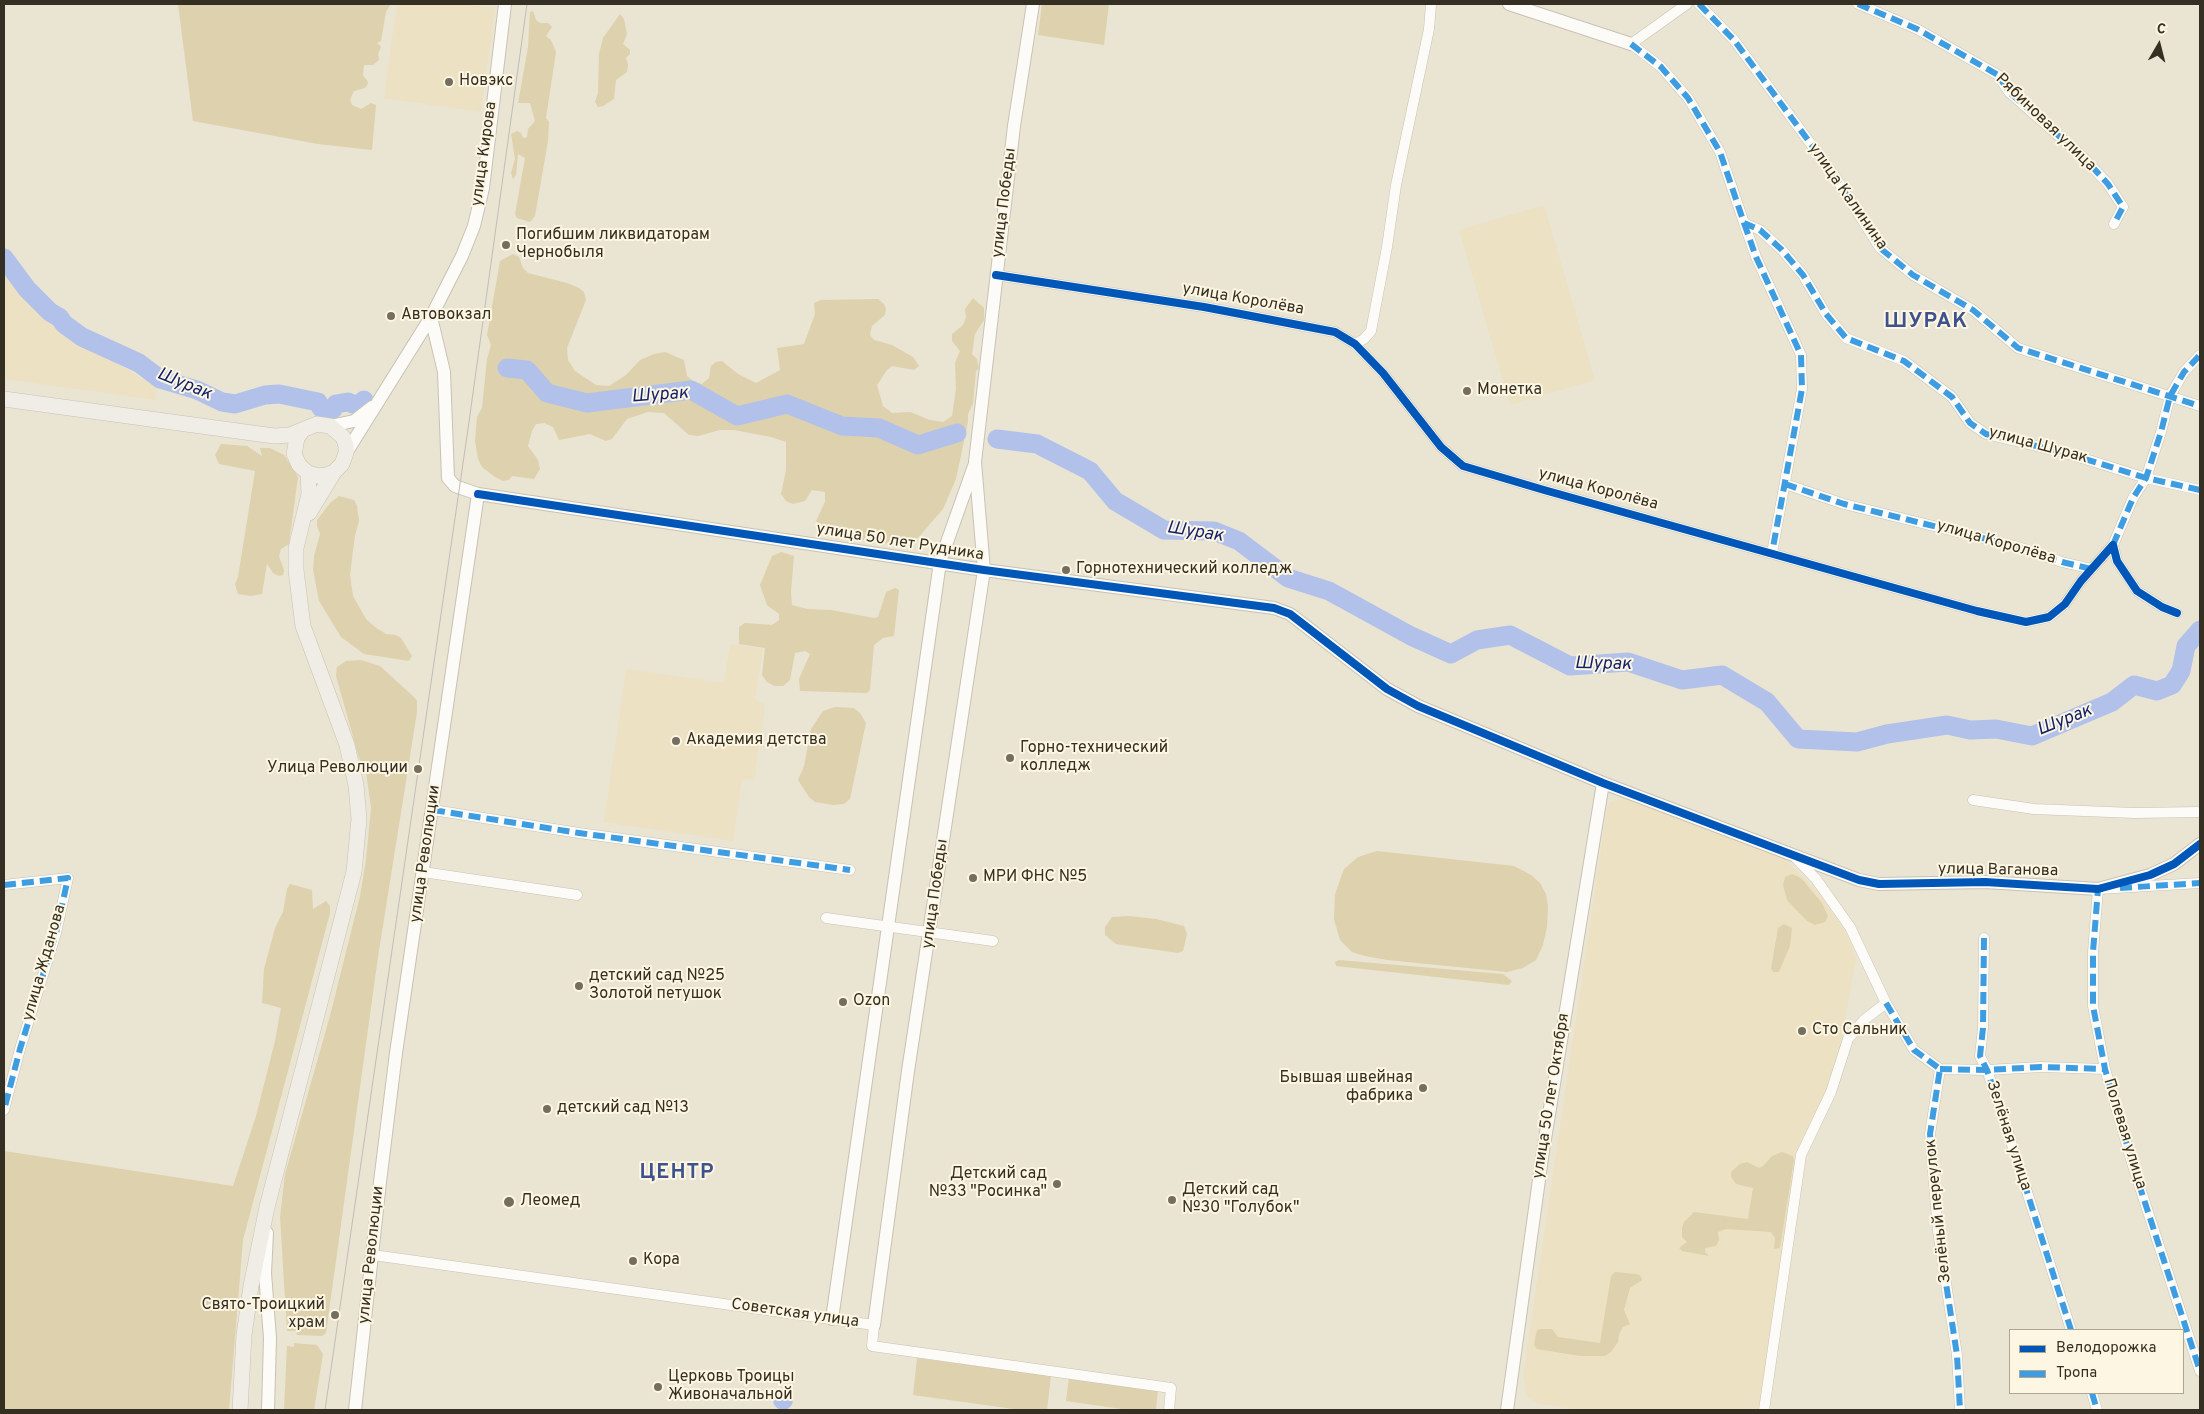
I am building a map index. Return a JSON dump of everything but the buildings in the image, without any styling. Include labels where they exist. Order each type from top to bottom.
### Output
[{"type":"main road","points":[[4,399],[274,436],[290,435],[317,424],[330,426],[343,437],[346,453],[342,464],[334,472],[302,525]]},
{"type":"main road","points":[[294,454],[297,438],[302,431]]},
{"type":"main road","points":[[274,436],[288,445],[299,465],[308,473],[318,476],[334,472]]},
{"type":"main road","points":[[240,1410],[247,1315],[268,1207],[354,872],[359,819],[356,785],[346,745],[303,626],[296,570],[296,548],[309,494],[308,473]]},
{"type":"street","name":"улица Кирова","points":[[346,453],[431,317],[462,256],[474,226],[483,188],[505,4]]},
{"type":"street","name":"улица Победы","points":[[874,1325],[908,1071],[931,932],[984,570],[976,462],[1014,126],[1033,4]]},
{"type":"street","points":[[1355,344],[1364,339],[1371,331],[1387,247],[1396,185],[1429,29],[1431,4]]},
{"type":"street","points":[[1509,4],[1631,44],[1661,67],[1688,98],[1720,152],[1756,257],[1801,355],[1802,389],[1772,553]]},
{"type":"street","points":[[1631,44],[1687,4]]},
{"type":"street","name":"улица Калинина","points":[[1699,4],[1734,40],[1836,178],[1880,248],[1913,275],[1973,310],[2018,348],[2200,406]]},
{"type":"street","name":"Рябиновая улица","points":[[1858,4],[1917,29],[1998,75],[2010,92],[2085,159],[2108,184],[2123,206],[2114,224]]},
{"type":"street","name":"улица Шурак","points":[[1744,223],[1760,230],[1782,250],[1803,275],[1826,314],[1846,338],[1904,361],[1952,397],[1970,424],[1986,434],[2066,453],[2146,478],[2200,490]]},
{"type":"street","name":"улица Королёва","points":[[996,275],[1204,307],[1335,332],[1355,344],[1394,385],[1415,416],[1440,447],[1462,466],[1977,611],[2026,622],[2049,617],[2065,604],[2113,544]]},
{"type":"street","points":[[431,317],[444,372],[448,478],[455,486],[478,494]]},
{"type":"street","points":[[2177,613],[2162,607],[2137,591],[2117,560],[2113,544],[2133,498],[2146,478],[2170,396],[2184,372],[2200,354]]},
{"type":"street","points":[[330,426],[354,421],[380,401]]},
{"type":"street","name":"улица Победы","points":[[832,1319],[940,562],[976,462]]},
{"type":"street","name":"улица Королёва","points":[[1785,484],[1844,504],[2015,546],[2062,562],[2092,569]]},
{"type":"street","name":"улица 50 лет Рудника","points":[[478,494],[984,570],[1274,608],[1290,614],[1387,689],[1418,706],[1602,783]]},
{"type":"street","name":"улица Революции","points":[[355,1410],[396,1053],[478,494]]},
{"type":"street","name":"улица Ваганова","points":[[1602,783],[1859,880],[1880,884],[1985,882],[2098,889],[2200,883]]},
{"type":"street","name":"улица 50 лет Октября","points":[[1507,1410],[1543,1151],[1602,783]]},
{"type":"street","points":[[1973,800],[2034,809],[2134,813],[2200,812]]},
{"type":"street","points":[[432,810],[588,834],[850,870]]},
{"type":"street","name":"улица Ваганова","points":[[2098,889],[2150,875],[2174,864],[2200,844]]},
{"type":"street","points":[[1789,852],[1816,879],[1850,927],[1886,1002],[1914,1050],[1940,1069],[1987,1070],[2041,1067],[2105,1069]]},
{"type":"street","points":[[423,872],[577,894]]},
{"type":"street","name":"улица Жданова","points":[[4,885],[68,878],[56,933],[20,1049],[4,1110]]},
{"type":"street","name":"Полевая улица","points":[[2098,889],[2093,952],[2093,1006],[2105,1069],[2136,1175],[2200,1371]]},
{"type":"street","points":[[826,918],[993,941]]},
{"type":"street","name":"Зелёная улица","points":[[1984,938],[1983,1028],[1980,1056],[1987,1070],[2071,1329]]},
{"type":"street","points":[[1764,1410],[1801,1155],[1831,1092],[1848,1039],[1864,1020],[1886,1002]]},
{"type":"street","name":"Зелёный переулок","points":[[1940,1069],[1930,1134],[1938,1231],[1957,1354],[1960,1410]]},
{"type":"street","points":[[268,1207],[265,1273],[270,1338],[268,1410]]},
{"type":"street","name":"Советская улица","points":[[373,1256],[874,1325],[872,1346],[1172,1388],[1169,1410]]},
{"type":"street","points":[[2092,1394],[2098,1410]]},
{"type":"shaded area","points":[[178,4],[391,4],[386,12],[381,41],[377,43],[381,47],[378,54],[379,60],[373,65],[364,65],[363,76],[368,84],[365,88],[354,91],[350,100],[352,105],[361,109],[371,103],[376,105],[372,150],[318,144],[193,121]]},
{"type":"shaded area","points":[[397,4],[461,4],[495,8],[481,112],[384,98]]},
{"type":"shaded area","points":[[1042,4],[1109,4],[1104,45],[1038,35]]},
{"type":"shaded area","points":[[533,11],[536,20],[540,23],[548,23],[552,27],[546,36],[551,40],[556,52],[546,118],[549,122],[548,141],[535,216],[530,222],[517,218],[515,214],[525,158],[518,154],[516,175],[513,179],[511,173],[515,159],[511,134],[517,131],[521,133],[523,138],[527,137],[528,129],[535,121],[530,103],[518,103],[528,47],[530,12]]},
{"type":"shaded area","points":[[620,14],[624,19],[627,34],[623,44],[630,50],[630,54],[626,58],[627,72],[616,80],[614,99],[598,107],[595,102],[598,93],[599,54],[603,38]]},
{"type":"shaded area","points":[[1544,205],[1595,380],[1510,405],[1459,230]]},
{"type":"shaded area","points":[[513,254],[519,257],[523,268],[528,273],[567,283],[584,292],[586,300],[567,348],[568,360],[575,371],[596,385],[609,386],[626,375],[640,360],[665,352],[684,360],[687,376],[693,381],[702,384],[709,378],[711,366],[716,362],[722,361],[738,374],[756,383],[780,370],[777,348],[804,344],[815,314],[814,303],[821,300],[878,299],[884,304],[886,309],[885,315],[872,326],[870,335],[874,340],[892,345],[913,357],[919,366],[914,370],[892,366],[887,370],[877,385],[883,406],[892,413],[910,412],[930,420],[943,422],[952,416],[956,389],[955,363],[960,351],[952,341],[952,334],[963,325],[966,317],[965,309],[973,298],[984,308],[984,320],[975,334],[972,354],[977,359],[979,369],[976,371],[973,404],[968,414],[956,479],[943,509],[918,538],[904,542],[892,544],[874,542],[835,534],[822,528],[816,521],[825,502],[825,492],[812,490],[805,501],[793,504],[786,501],[781,494],[786,470],[786,442],[734,430],[720,430],[698,436],[689,435],[664,413],[648,412],[627,419],[612,439],[606,441],[590,434],[559,440],[553,427],[544,423],[536,424],[528,446],[538,460],[540,469],[534,479],[512,476],[509,480],[503,481],[495,477],[482,467],[478,459],[475,441],[477,417],[482,408],[487,359],[491,345],[487,335],[500,261]]},
{"type":"shaded area","points":[[4,264],[16,283],[55,322],[90,347],[156,387],[156,400],[4,379]]},
{"type":"shaded area","points":[[221,444],[247,446],[262,456],[260,448],[270,448],[284,455],[298,477],[289,544],[281,549],[279,556],[284,570],[283,575],[279,576],[273,573],[267,564],[262,594],[251,596],[238,594],[235,584],[238,577],[255,471],[219,464],[215,455]]},
{"type":"shaded area","points":[[339,496],[354,500],[357,506],[359,521],[355,535],[350,575],[353,596],[366,619],[375,627],[386,634],[396,635],[401,638],[412,656],[409,661],[364,654],[341,637],[319,601],[313,570],[314,556],[320,534],[317,520],[330,503]]},
{"type":"shaded area","points":[[781,552],[794,556],[791,592],[792,605],[807,609],[831,610],[874,618],[878,617],[886,592],[895,588],[899,590],[894,636],[883,638],[874,645],[870,690],[867,693],[800,691],[799,679],[810,654],[805,651],[795,653],[790,680],[783,686],[774,686],[767,682],[762,675],[765,648],[739,644],[739,627],[745,623],[772,625],[779,620],[779,614],[767,605],[760,585],[772,556]]},
{"type":"shaded area","points":[[730,644],[763,649],[755,699],[765,705],[754,780],[742,779],[733,841],[604,822],[626,669],[724,683]]},
{"type":"shaded area","points":[[361,660],[380,666],[414,697],[417,701],[417,712],[378,957],[326,1333],[322,1336],[297,1335],[296,1331],[287,1331],[280,1217],[285,1174],[330,1016],[360,896],[366,860],[371,808],[366,772],[359,758],[336,676],[337,667],[346,661]]},
{"type":"shaded area","points":[[835,707],[854,708],[860,713],[866,723],[850,799],[844,804],[833,805],[815,802],[809,797],[798,780],[804,766],[811,729],[823,711]]},
{"type":"shaded area","points":[[1620,799],[1634,800],[1784,858],[1817,891],[1849,937],[1856,959],[1836,1069],[1797,1155],[1770,1346],[1758,1410],[1582,1410],[1540,1404],[1528,1398],[1526,1394],[1523,1376],[1607,810],[1610,802]]},
{"type":"shaded area","points":[[1377,851],[1514,866],[1531,875],[1540,883],[1546,894],[1548,906],[1547,927],[1543,945],[1536,960],[1523,968],[1507,972],[1387,960],[1352,952],[1340,940],[1334,919],[1335,894],[1344,869],[1358,857]]},
{"type":"shaded area","points":[[1792,874],[1801,878],[1822,903],[1828,916],[1825,922],[1815,925],[1807,921],[1787,900],[1783,885],[1785,877]]},
{"type":"shaded area","points":[[290,884],[312,890],[313,909],[326,901],[330,906],[330,913],[243,1240],[229,1410],[4,1410],[4,1151],[233,1186],[256,1116],[275,1041],[281,1008],[262,1003],[264,969]]},
{"type":"shaded area","points":[[1129,916],[1156,919],[1184,926],[1187,934],[1183,951],[1178,953],[1116,944],[1105,935],[1105,927],[1112,917]]},
{"type":"shaded area","points":[[1784,924],[1792,928],[1790,946],[1779,972],[1774,972],[1771,969],[1778,928]]},
{"type":"shaded area","points":[[1339,960],[1503,974],[1512,981],[1509,985],[1336,966],[1335,962]]},
{"type":"shaded area","points":[[1782,1152],[1793,1156],[1794,1160],[1780,1248],[1774,1249],[1775,1238],[1771,1232],[1726,1229],[1718,1232],[1719,1240],[1716,1246],[1705,1248],[1705,1252],[1709,1256],[1682,1251],[1679,1248],[1687,1242],[1682,1237],[1684,1222],[1694,1212],[1748,1219],[1753,1188],[1736,1184],[1731,1177],[1731,1172],[1740,1164],[1747,1162],[1759,1168],[1772,1156]]},
{"type":"shaded area","points":[[1615,1272],[1640,1275],[1642,1280],[1630,1288],[1624,1310],[1630,1324],[1623,1327],[1619,1334],[1618,1342],[1611,1352],[1605,1356],[1580,1356],[1537,1349],[1534,1345],[1537,1330],[1540,1329],[1552,1329],[1558,1337],[1600,1343],[1611,1276]]},
{"type":"shaded area","points":[[294,1343],[317,1345],[323,1354],[314,1410],[284,1410],[287,1346],[294,1347]]},
{"type":"shaded area","points":[[917,1358],[1051,1376],[1047,1410],[1021,1410],[913,1395]]},
{"type":"shaded area","points":[[1069,1377],[1158,1389],[1156,1410],[1129,1410],[1066,1401]]},
{"type":"water","points":[[783,1390],[790,1393],[793,1400],[790,1407],[783,1410],[776,1407],[773,1400],[776,1393]]},
{"type":"waterway","name":"Шурак","points":[[4,258],[27,289],[50,312],[60,318],[64,324],[82,337],[139,363],[160,379],[197,390],[222,402],[235,404],[265,395],[279,394],[318,402],[321,408],[327,410],[333,409],[336,404],[348,402],[358,406],[364,400]]},
{"type":"waterway","name":"Шурак","points":[[507,368],[527,370],[547,393],[587,403],[691,390],[737,416],[787,404],[842,426],[879,428],[918,445],[957,433]]},
{"type":"waterway","name":"Шурак","points":[[997,439],[1037,444],[1090,471],[1115,501],[1164,530],[1214,531],[1239,541],[1288,578],[1329,591],[1411,636],[1451,654],[1477,640],[1510,635],[1570,666],[1628,662],[1682,680],[1722,675],[1767,702],[1798,739],[1857,742],[1887,734],[1947,725],[1970,730],[1996,729],[2032,736],[2112,702],[2134,685],[2157,691],[2172,685],[2181,671],[2186,646],[2200,630]]},
{"type":"tram line","points":[[325,1410],[468,429],[527,4]]},
{"type":"marked path","points":[[1699,4],[1734,40],[1836,178],[1880,248],[1913,275],[1973,310],[2018,348],[2200,406]]},
{"type":"marked path","points":[[1858,4],[1917,29],[1998,75],[2009,92],[2085,159],[2108,184],[2123,207],[2114,224]]},
{"type":"marked path","points":[[1631,44],[1661,67],[1688,98],[1720,152],[1744,223],[1760,230],[1782,250],[1803,275],[1826,314],[1846,338],[1904,361],[1952,397],[1970,423],[1986,434],[2066,453],[2146,478],[2200,490]]},
{"type":"marked path","points":[[1744,223],[1756,257],[1801,355],[1802,389],[1772,553]]},
{"type":"marked path","points":[[2113,545],[2133,498],[2146,478],[2170,396],[2184,372],[2200,355]]},
{"type":"marked path","points":[[1785,484],[1844,504],[2015,546],[2062,562],[2092,569]]},
{"type":"marked path","points":[[433,810],[579,833],[850,870]]},
{"type":"marked path","points":[[4,885],[68,878],[56,933],[20,1049],[4,1110]]},
{"type":"marked path","points":[[2120,888],[2200,883]]},
{"type":"marked path","points":[[2103,889],[2098,889],[2093,952],[2093,1006],[2105,1069],[2133,1166],[2200,1371]]},
{"type":"marked path","points":[[1984,938],[1983,1028],[1980,1056],[1987,1070],[2006,1126],[2071,1329]]},
{"type":"marked path","points":[[1886,1003],[1914,1050],[1940,1069],[1930,1134],[1938,1231],[1957,1355],[1960,1410]]},
{"type":"marked path","points":[[1940,1069],[1987,1070],[2041,1067],[2105,1069]]},
{"type":"marked path","points":[[2092,1394],[2097,1410]]},
{"type":"cycle path","points":[[996,275],[1204,307],[1335,332],[1355,344],[1383,373],[1441,447],[1463,466],[1544,490],[1977,611],[2026,622],[2049,617],[2065,604],[2081,581],[2113,545],[2117,561],[2137,591],[2162,607],[2177,613]]},
{"type":"cycle path","points":[[478,494],[984,570],[1274,608],[1290,614],[1387,689],[1418,706],[1603,783],[1859,880],[1879,884],[1985,882],[2098,889],[2150,875],[2174,864],[2200,844]]},
{"type":"place","name":"Новэкс","points":[[449,82]]},
{"type":"place","name":"Погибшим ликвидаторам Чернобыля","points":[[506,245]]},
{"type":"place","name":"Автовокзал","points":[[391,316]]},
{"type":"place","name":"Монетка","points":[[1467,391]]},
{"type":"place","name":"Горнотехнический колледж","points":[[1066,570]]},
{"type":"place","name":"Академия детства","points":[[676,741]]},
{"type":"place","name":"Горно-технический колледж","points":[[1010,758]]},
{"type":"place","name":"Улица Революции","points":[[418,769]]},
{"type":"place","name":"МРИ ФНС №5","points":[[973,878]]},
{"type":"place","name":"детский сад №25 Золотой петушок","points":[[579,986]]},
{"type":"place","name":"Ozon","points":[[843,1002]]},
{"type":"place","name":"Сто Сальник","points":[[1802,1031]]},
{"type":"place","name":"Бывшая швейная фабрика","points":[[1423,1088]]},
{"type":"place","name":"детский сад №13","points":[[547,1109]]},
{"type":"place","name":"Детский сад №33 \"Росинка\"","points":[[1057,1184]]},
{"type":"place","name":"Детский сад №30 \"Голубок\"","points":[[1172,1200]]},
{"type":"place","name":"Леомед","points":[[509,1202]]},
{"type":"place","name":"Кора","points":[[633,1261]]},
{"type":"place","name":"Свято-Троицкий храм","points":[[335,1315]]},
{"type":"place","name":"Церковь Троицы Живоначальной","points":[[658,1387]]},
{"type":"district","name":"ШУРАК","points":[[1926,323]]},
{"type":"district","name":"ЦЕНТР","points":[[677,1174]]}]
